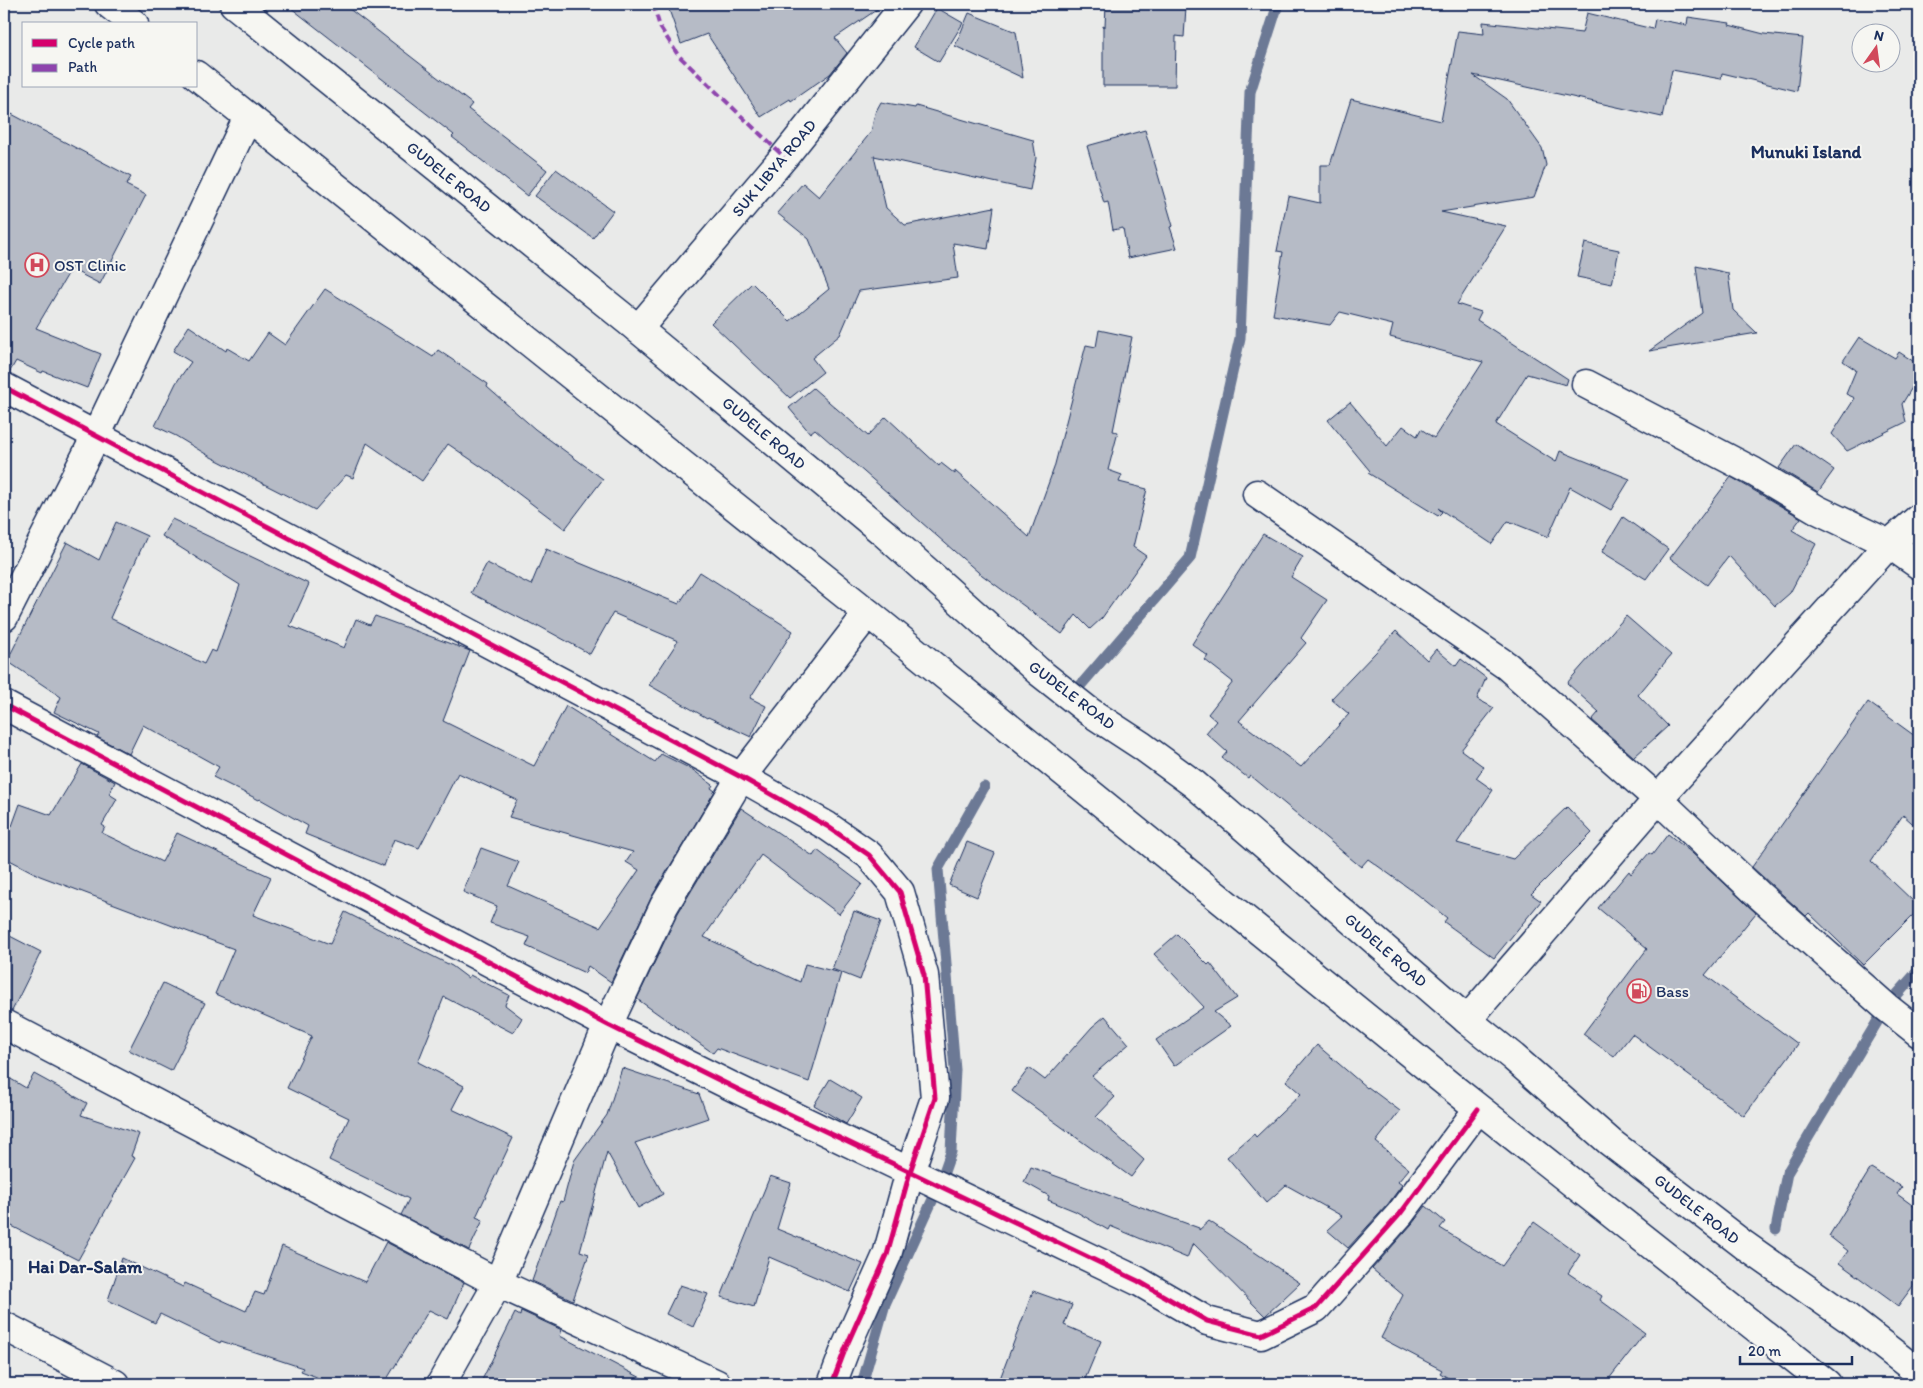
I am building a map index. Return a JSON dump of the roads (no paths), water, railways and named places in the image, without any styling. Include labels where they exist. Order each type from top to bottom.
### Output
[{"type":"main road","points":[[109,4],[132,22]]},
{"type":"main road","name":"GUDELE ROAD","points":[[234,4],[638,329],[884,534],[1038,671],[1090,712],[1142,746],[1194,784],[1610,1142],[1744,1245],[1848,1318],[1919,1373]]},
{"type":"main road","name":"SUK LIBYA ROAD","points":[[638,329],[790,149],[906,4]]},
{"type":"main road","points":[[198,77],[868,613],[1478,1109],[1827,1384]]},
{"type":"main road","points":[[4,617],[96,436],[248,117]]},
{"type":"main road","points":[[1586,384],[1754,472],[1818,510],[1889,544],[1919,565]]},
{"type":"main road","points":[[4,387],[741,778],[827,826],[870,855],[900,892],[924,974],[935,1098],[910,1172],[887,1255],[846,1347],[832,1384]]},
{"type":"main road","points":[[1257,494],[1507,666],[1658,799],[1759,894],[1886,1007],[1919,1033]]},
{"type":"main road","points":[[1467,1020],[1658,799],[1889,544],[1919,518]]},
{"type":"main road","points":[[441,1384],[498,1283],[608,1025],[664,906],[741,778],[868,613]]},
{"type":"main road","points":[[4,705],[608,1025],[1138,1281],[1207,1322],[1261,1335],[1316,1308],[1400,1214],[1478,1109]]},
{"type":"main road","points":[[4,1024],[498,1283],[717,1384]]},
{"type":"main road","points":[[4,1326],[115,1384]]},
{"type":"waterway","points":[[1074,693],[1190,558],[1240,338],[1250,92],[1278,4]]},
{"type":"waterway","points":[[862,1384],[885,1304],[939,1186],[951,1152],[955,1070],[938,869],[984,787]]},
{"type":"waterway","points":[[1776,1229],[1787,1173],[1886,1007],[1919,970]]},
{"type":"place","name":"OST Clinic","points":[[37,265]]},
{"type":"place","name":"Bass","points":[[1639,991]]},
{"type":"district","name":"Munuki Island","points":[[1806,152]]},
{"type":"district","name":"Hai Dar-Salam","points":[[85,1267]]}]
